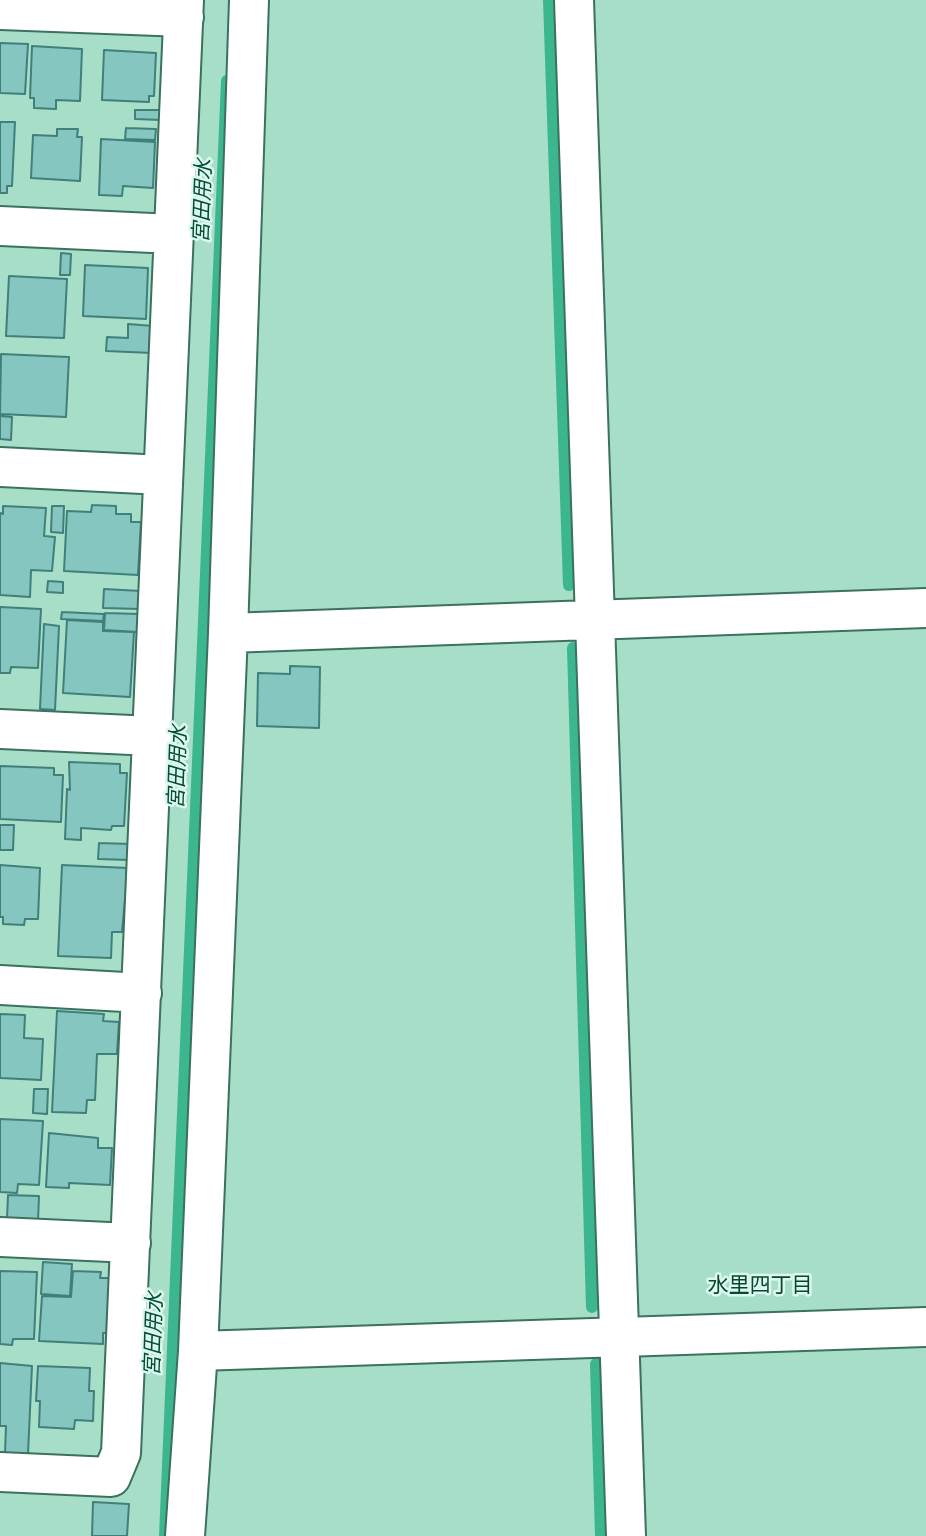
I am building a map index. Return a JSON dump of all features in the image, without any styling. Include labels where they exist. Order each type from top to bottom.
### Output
[{"type":"street","points":[[185,1536],[198,1350],[228,633],[250,0]]},
{"type":"street","points":[[574,0],[625,1536]]},
{"type":"street","points":[[0,10],[74,6],[184,9],[121,1452],[111,1477],[0,1472]]},
{"type":"street","points":[[0,226],[174,234]]},
{"type":"street","points":[[0,467],[163,475]]},
{"type":"street","points":[[228,633],[926,608]]},
{"type":"street","points":[[0,729],[153,736]]},
{"type":"street","points":[[0,985],[142,993]]},
{"type":"street","points":[[0,1237],[131,1243]]},
{"type":"street","points":[[198,1350],[926,1327]]},
{"type":"building","points":[[0,43],[28,44],[25,94],[0,93]]},
{"type":"building","points":[[32,46],[82,49],[80,101],[56,100],[56,109],[34,108],[34,98],[30,98]]},
{"type":"building","points":[[104,50],[156,53],[154,96],[149,96],[149,102],[102,100]]},
{"type":"building","points":[[135,110],[161,110],[161,120],[135,119]]},
{"type":"building","points":[[0,122],[15,122],[12,186],[7,186],[7,193],[0,193]]},
{"type":"building","points":[[126,128],[156,129],[155,140],[125,139]]},
{"type":"building","points":[[57,129],[78,129],[77,137],[82,137],[80,181],[31,178],[33,135],[57,136]]},
{"type":"building","points":[[101,139],[155,142],[153,188],[123,186],[122,196],[99,195]]},
{"type":"building","points":[[61,253],[71,254],[70,275],[60,275]]},
{"type":"building","points":[[85,265],[148,268],[146,319],[83,316]]},
{"type":"building","points":[[9,276],[67,279],[64,338],[6,336]]},
{"type":"building","points":[[128,324],[153,326],[152,353],[106,351],[107,337],[128,338]]},
{"type":"building","points":[[1,354],[69,357],[66,417],[0,414]]},
{"type":"building","points":[[0,416],[12,417],[11,440],[0,439]]},
{"type":"building","points":[[92,505],[116,506],[116,514],[131,514],[131,522],[141,522],[138,575],[64,571],[67,511],[91,512]]},
{"type":"building","points":[[3,506],[46,508],[44,536],[55,537],[52,571],[31,570],[30,597],[0,595],[0,513],[3,514]]},
{"type":"building","points":[[52,506],[64,506],[63,533],[51,532]]},
{"type":"building","points":[[48,581],[63,582],[63,593],[47,592]]},
{"type":"building","points":[[104,589],[141,591],[140,609],[103,608]]},
{"type":"building","points":[[0,607],[41,609],[38,668],[11,667],[10,673],[0,673]]},
{"type":"building","points":[[62,612],[104,614],[103,621],[61,619]]},
{"type":"building","points":[[105,613],[139,614],[138,632],[104,630]]},
{"type":"building","points":[[67,620],[103,622],[103,631],[134,632],[130,697],[63,693]]},
{"type":"building","points":[[44,624],[59,626],[55,710],[40,709]]},
{"type":"building","points":[[290,666],[320,667],[319,728],[257,726],[258,673],[290,674]]},
{"type":"building","points":[[69,762],[120,764],[120,773],[127,773],[124,826],[112,826],[111,830],[81,828],[81,840],[65,839],[67,789],[70,790]]},
{"type":"building","points":[[0,766],[54,768],[54,775],[63,775],[61,822],[0,819]]},
{"type":"building","points":[[0,825],[14,825],[13,850],[0,850]]},
{"type":"building","points":[[99,843],[131,844],[130,860],[98,859]]},
{"type":"building","points":[[0,865],[40,868],[38,919],[25,919],[24,925],[3,924],[3,917],[0,917]]},
{"type":"building","points":[[62,865],[128,868],[122,932],[112,932],[111,958],[58,956]]},
{"type":"building","points":[[57,1011],[104,1014],[103,1021],[119,1022],[117,1054],[97,1054],[95,1100],[87,1100],[86,1113],[52,1112]]},
{"type":"building","points":[[0,1014],[25,1015],[24,1038],[43,1039],[41,1080],[0,1078]]},
{"type":"building","points":[[34,1089],[48,1089],[47,1114],[33,1113]]},
{"type":"building","points":[[0,1119],[43,1121],[39,1185],[18,1184],[17,1193],[0,1192]]},
{"type":"building","points":[[49,1133],[98,1138],[98,1148],[112,1148],[110,1185],[69,1183],[69,1188],[46,1187]]},
{"type":"building","points":[[8,1195],[39,1196],[38,1221],[7,1219]]},
{"type":"building","points":[[43,1262],[72,1264],[70,1296],[41,1294]]},
{"type":"building","points":[[0,1271],[37,1272],[34,1339],[13,1339],[12,1345],[0,1344]]},
{"type":"building","points":[[73,1271],[101,1272],[100,1278],[110,1278],[107,1333],[103,1333],[103,1344],[39,1341],[42,1296],[71,1297]]},
{"type":"building","points":[[0,1363],[32,1366],[28,1454],[5,1453],[6,1426],[0,1426]]},
{"type":"building","points":[[38,1366],[90,1368],[89,1391],[94,1391],[93,1421],[75,1420],[74,1429],[39,1427],[40,1401],[36,1401]]},
{"type":"building","points":[[93,1502],[129,1504],[127,1536],[92,1536]]},
{"type":"waterway","points":[[549,0],[569,585]]},
{"type":"waterway","name":"宮田用水","points":[[165,1536],[227,81]]},
{"type":"waterway","points":[[573,648],[592,1307]]},
{"type":"waterway","points":[[596,1364],[601,1536]]},
{"type":"district","name":"水里四丁目","points":[[760,1286]]}]
